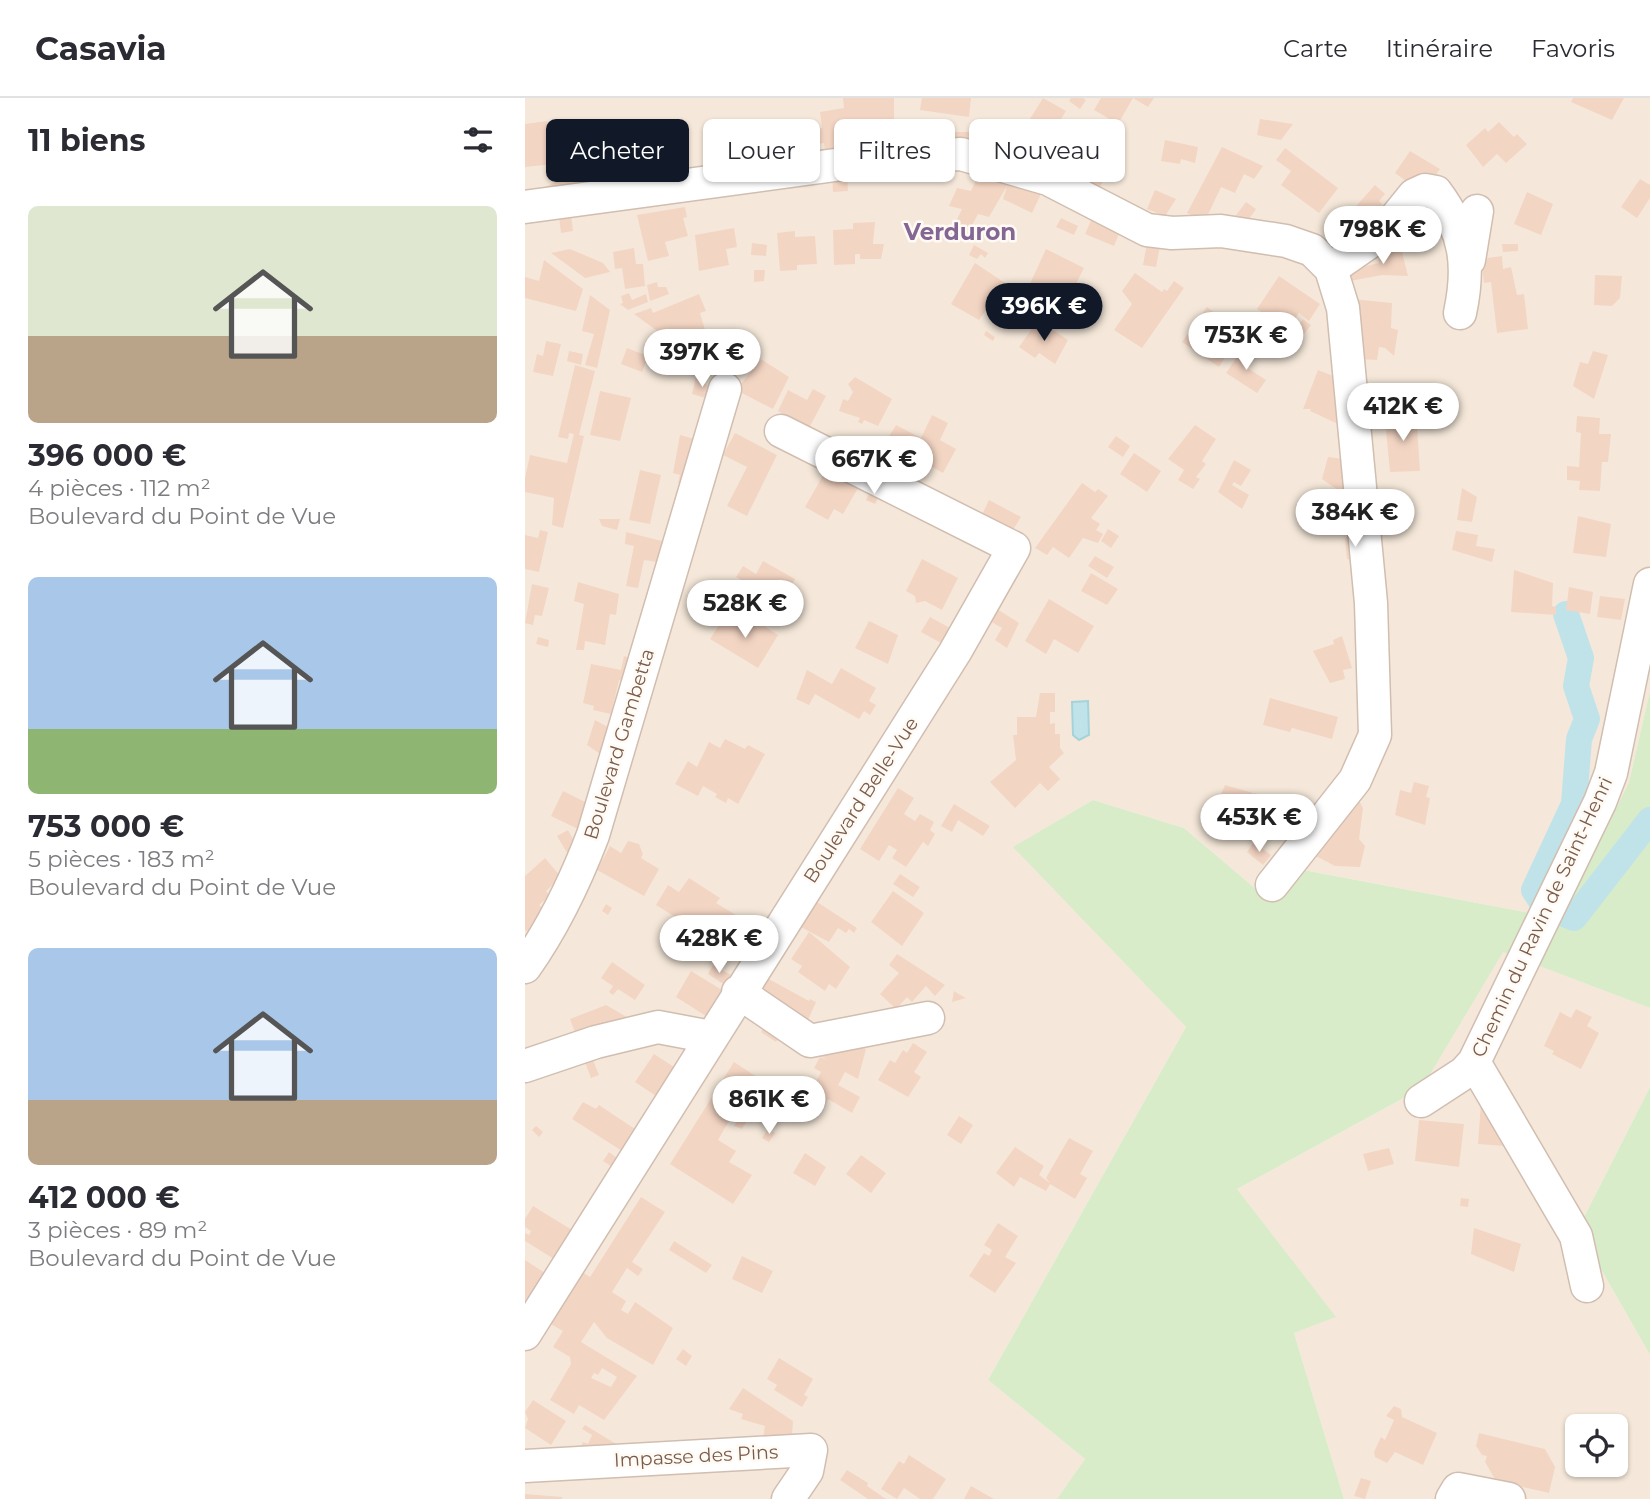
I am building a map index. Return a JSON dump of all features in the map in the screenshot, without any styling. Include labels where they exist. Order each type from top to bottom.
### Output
[{"type":"street","points":[[525,207],[887,158],[961,154],[1048,179],[1147,230],[1171,233],[1221,230],[1286,241],[1312,250],[1331,269],[1343,309],[1371,603],[1375,735],[1355,780],[1272,886]]},
{"type":"street","points":[[1331,269],[1384,232],[1414,195],[1425,190],[1436,192],[1450,211],[1466,264],[1467,277],[1460,313]]},
{"type":"street","points":[[1466,264],[1472,258],[1477,211]]},
{"type":"street","points":[[1359,477],[1368,476],[1374,471],[1368,401],[1372,379]]},
{"type":"street","name":"Boulevard Gambetta","points":[[525,967],[558,913],[577,876],[593,835],[725,389]]},
{"type":"street","name":"Boulevard Belle-Vue","points":[[525,1334],[738,992],[955,652],[1014,548],[781,431]]},
{"type":"street","name":"Chemin du Ravin de Saint-Henri","points":[[1421,1101],[1464,1073],[1474,1062],[1600,802],[1611,773],[1650,584]]},
{"type":"street","points":[[738,992],[810,1041],[928,1018]]},
{"type":"street","points":[[525,1066],[596,1042],[658,1027],[711,1037]]},
{"type":"street","points":[[1474,1062],[1576,1236],[1587,1286]]},
{"type":"street","name":"Impasse des Pins","points":[[525,1466],[811,1450],[807,1471],[788,1499]]},
{"type":"street","points":[[1452,1499],[1458,1489],[1509,1499]]},
{"type":"shaded area","points":[[525,98],[1650,98],[1650,691],[1629,782],[1562,919],[1293,868],[1257,890],[1184,828],[1093,800],[1014,847],[1186,1027],[988,1380],[1085,1459],[1057,1499],[525,1499]]},
{"type":"shaded area","points":[[1503,951],[1650,1008],[1650,1087],[1578,1229],[1650,1355],[1650,1499],[1344,1499],[1294,1333],[1335,1317],[1237,1189],[1422,1088]]},
{"type":"green space","points":[[1650,691],[1650,1008],[1503,952],[1422,1088],[1237,1189],[1336,1317],[1294,1333],[1344,1499],[1057,1499],[1085,1459],[988,1380],[1186,1027],[1013,847],[1093,800],[1184,828],[1257,890],[1293,868],[1562,919],[1629,782]]},
{"type":"green space","points":[[1650,1087],[1650,1355],[1578,1229]]},
{"type":"water","points":[[1088,701],[1089,735],[1079,740],[1073,735],[1072,702]]},
{"type":"building","points":[[843,98],[894,98],[894,119],[834,119],[834,149],[825,151],[824,143],[820,144],[820,112],[844,108]]},
{"type":"building","points":[[922,98],[971,98],[969,117],[920,110]]},
{"type":"building","points":[[1043,98],[1066,111],[1061,119],[1030,119]]},
{"type":"building","points":[[1071,98],[1086,100],[1080,109],[1069,101]]},
{"type":"building","points":[[1101,98],[1133,98],[1121,119],[1109,119],[1094,110]]},
{"type":"building","points":[[1133,98],[1154,98],[1148,107]]},
{"type":"building","points":[[1573,98],[1624,98],[1612,120],[1571,102]]},
{"type":"building","points":[[1260,119],[1293,124],[1281,140],[1257,135]]},
{"type":"building","points":[[546,121],[546,165],[525,167],[525,124]]},
{"type":"building","points":[[1499,122],[1514,137],[1517,134],[1527,144],[1506,163],[1497,154],[1483,167],[1466,145],[1485,128],[1488,132]]},
{"type":"building","points":[[955,132],[969,132],[969,146],[955,144]]},
{"type":"building","points":[[1165,140],[1198,147],[1195,163],[1181,159],[1180,164],[1161,161]]},
{"type":"building","points":[[1222,147],[1263,166],[1254,179],[1244,174],[1235,193],[1221,187],[1205,221],[1187,213]]},
{"type":"building","points":[[1285,148],[1338,188],[1319,213],[1281,185],[1291,171],[1276,160]]},
{"type":"building","points":[[1410,151],[1440,169],[1431,182],[1416,188],[1395,173]]},
{"type":"building","points":[[832,175],[834,182],[847,182],[848,191],[833,192]]},
{"type":"building","points":[[1640,179],[1650,185],[1650,198],[1637,218],[1621,207]]},
{"type":"building","points":[[556,182],[622,182],[623,187],[532,193]]},
{"type":"building","points":[[975,182],[1015,182],[1041,194],[1032,213],[1003,199],[1007,186],[989,217],[978,214],[964,241],[949,236],[962,209],[949,206],[957,188],[971,191]]},
{"type":"building","points":[[1085,182],[1102,182],[1099,189]]},
{"type":"building","points":[[1375,185],[1385,194],[1379,201],[1386,208],[1346,245],[1337,245],[1333,249],[1324,242]]},
{"type":"building","points":[[1155,190],[1176,199],[1165,216],[1147,209]]},
{"type":"building","points":[[1527,192],[1553,204],[1541,235],[1514,224]]},
{"type":"building","points":[[1246,202],[1256,209],[1247,222],[1234,218]]},
{"type":"building","points":[[685,207],[687,217],[683,218],[688,236],[665,242],[669,256],[648,261],[637,215]]},
{"type":"building","points":[[571,214],[573,231],[561,233],[559,216]]},
{"type":"building","points":[[1093,216],[1121,229],[1114,246],[1085,234]]},
{"type":"building","points":[[1061,218],[1078,226],[1074,235],[1056,227]]},
{"type":"building","points":[[875,222],[873,244],[884,244],[881,259],[860,259],[860,254],[855,254],[855,264],[834,265],[833,230],[853,229],[853,223]]},
{"type":"building","points":[[734,228],[737,247],[726,249],[729,265],[699,271],[695,235]]},
{"type":"building","points":[[795,231],[795,237],[815,236],[817,264],[797,265],[797,270],[780,271],[777,233]]},
{"type":"building","points":[[752,243],[767,245],[766,256],[751,255]]},
{"type":"building","points":[[1147,243],[1160,246],[1156,267],[1143,265]]},
{"type":"building","points":[[1400,244],[1408,276],[1382,275],[1350,281],[1348,270],[1379,263],[1378,256]]},
{"type":"building","points":[[1502,244],[1518,244],[1518,251],[1503,252]]},
{"type":"building","points":[[974,245],[988,253],[985,258],[981,254],[977,259],[969,255]]},
{"type":"building","points":[[634,248],[636,264],[643,264],[645,286],[625,289],[622,268],[615,269],[613,252]]},
{"type":"building","points":[[570,249],[603,263],[610,272],[585,278],[551,253]]},
{"type":"building","points":[[1046,249],[1084,268],[1065,306],[1028,288]]},
{"type":"building","points":[[1502,256],[1503,269],[1511,267],[1517,295],[1524,294],[1528,329],[1497,333],[1491,282],[1484,283],[1481,259]]},
{"type":"building","points":[[544,260],[583,289],[576,311],[525,298],[525,277],[539,281]]},
{"type":"building","points":[[975,263],[1005,283],[979,320],[951,304]]},
{"type":"building","points":[[754,270],[765,270],[764,281],[754,282]]},
{"type":"building","points":[[1135,273],[1162,292],[1164,289],[1167,291],[1174,281],[1184,288],[1142,348],[1114,330],[1132,304],[1122,291]]},
{"type":"building","points":[[1595,275],[1622,276],[1620,298],[1612,306],[1594,305]]},
{"type":"building","points":[[1279,276],[1320,304],[1309,321],[1299,313],[1288,329],[1257,309]]},
{"type":"building","points":[[657,282],[658,287],[666,287],[669,294],[650,301],[647,285]]},
{"type":"building","points":[[629,293],[632,300],[646,294],[648,302],[628,310],[620,304],[623,303],[621,296]]},
{"type":"building","points":[[699,294],[706,311],[700,313],[705,330],[688,336],[690,342],[679,347],[634,314],[651,308],[653,313]]},
{"type":"building","points":[[1087,294],[1095,300],[1087,311],[1078,306]]},
{"type":"building","points":[[590,295],[610,310],[597,368],[585,365],[594,334],[582,331]]},
{"type":"building","points":[[1353,299],[1392,303],[1391,328],[1398,330],[1394,356],[1385,348],[1379,347],[1377,360],[1360,359]]},
{"type":"building","points":[[1207,307],[1240,332],[1219,367],[1182,342]]},
{"type":"building","points":[[1303,319],[1311,325],[1301,338],[1293,333]]},
{"type":"building","points":[[1038,320],[1068,340],[1055,364],[1039,353],[1035,358],[1019,347]]},
{"type":"building","points":[[986,331],[995,337],[993,341],[984,335]]},
{"type":"building","points":[[546,341],[561,344],[553,376],[533,372],[537,354],[543,356]]},
{"type":"building","points":[[627,348],[648,356],[642,372],[621,364]]},
{"type":"building","points":[[1243,348],[1254,355],[1246,367],[1266,380],[1257,393],[1226,373]]},
{"type":"building","points":[[569,351],[583,354],[581,365],[567,361]]},
{"type":"building","points":[[1593,351],[1608,355],[1594,399],[1573,386],[1580,362],[1588,364]]},
{"type":"building","points":[[761,359],[789,377],[773,409],[736,390]]},
{"type":"building","points":[[728,361],[739,367],[735,380],[722,379]]},
{"type":"building","points":[[575,365],[595,371],[579,435],[584,436],[563,528],[552,525],[554,498],[525,492],[525,478],[530,455],[567,463],[574,434],[569,433],[568,439],[558,437]]},
{"type":"building","points":[[1318,370],[1336,377],[1338,424],[1310,411],[1311,409],[1303,409]]},
{"type":"building","points":[[696,377],[712,389],[709,399],[692,394]]},
{"type":"building","points":[[855,377],[892,399],[878,426],[864,420],[862,424],[858,422],[860,418],[839,411],[843,399],[848,401],[853,392],[848,384]]},
{"type":"building","points":[[813,389],[826,396],[809,428],[778,411],[788,390],[807,400]]},
{"type":"building","points":[[600,391],[631,398],[620,441],[590,435]]},
{"type":"building","points":[[1416,411],[1420,471],[1390,472],[1385,419],[1401,418],[1400,412]]},
{"type":"building","points":[[932,415],[948,423],[940,440],[956,449],[943,473],[912,456],[901,476],[874,461],[896,425],[921,438]]},
{"type":"building","points":[[1577,416],[1600,418],[1599,434],[1611,434],[1608,462],[1602,462],[1600,491],[1579,490],[1580,481],[1567,480],[1567,466],[1579,467],[1581,433],[1576,432]]},
{"type":"building","points":[[1195,425],[1216,439],[1202,461],[1206,464],[1196,477],[1200,479],[1193,489],[1178,480],[1184,470],[1168,459]]},
{"type":"building","points":[[735,433],[777,455],[747,516],[727,506],[747,467],[723,455]]},
{"type":"building","points":[[680,435],[698,440],[686,486],[678,483],[680,475],[673,473]]},
{"type":"building","points":[[1116,436],[1130,446],[1123,457],[1108,447]]},
{"type":"building","points":[[1134,453],[1161,471],[1147,492],[1120,474]]},
{"type":"building","points":[[1328,457],[1343,459],[1358,504],[1322,479]]},
{"type":"building","points":[[1234,460],[1251,470],[1241,486],[1234,482],[1232,485],[1249,495],[1242,509],[1218,492]]},
{"type":"building","points":[[829,465],[862,481],[843,514],[834,509],[828,520],[805,507]]},
{"type":"building","points":[[640,470],[661,475],[650,524],[629,520]]},
{"type":"building","points":[[1082,483],[1095,492],[1098,489],[1108,496],[1091,518],[1100,524],[1096,530],[1103,534],[1098,543],[1083,538],[1069,558],[1053,547],[1047,555],[1035,548]]},
{"type":"building","points":[[873,487],[881,491],[875,504],[866,500]]},
{"type":"building","points":[[1462,488],[1477,497],[1472,522],[1457,520]]},
{"type":"building","points":[[989,500],[1021,517],[1011,533],[981,517]]},
{"type":"building","points":[[1391,501],[1393,521],[1373,523],[1371,504]]},
{"type":"building","points":[[1578,516],[1611,524],[1606,557],[1573,553]]},
{"type":"building","points":[[599,519],[620,519],[617,530],[602,526]]},
{"type":"building","points":[[1108,529],[1119,536],[1111,548],[1101,541]]},
{"type":"building","points":[[540,530],[548,532],[539,572],[525,569],[525,535],[538,538]]},
{"type":"building","points":[[1456,531],[1478,535],[1476,546],[1495,549],[1492,562],[1452,550]]},
{"type":"building","points":[[626,532],[670,543],[664,563],[644,560],[638,588],[626,586],[634,546],[625,544]]},
{"type":"building","points":[[1361,536],[1364,563],[1347,559],[1345,538]]},
{"type":"building","points":[[1095,556],[1114,567],[1107,578],[1088,566]]},
{"type":"building","points":[[922,559],[958,578],[942,610],[925,601],[916,603],[915,596],[906,591]]},
{"type":"building","points":[[763,561],[795,579],[788,591],[799,597],[789,614],[745,588],[747,583],[736,577],[743,566],[756,574]]},
{"type":"building","points":[[1514,570],[1553,583],[1552,606],[1556,607],[1556,615],[1511,612]]},
{"type":"building","points":[[1091,573],[1118,589],[1107,605],[1081,591]]},
{"type":"building","points":[[578,582],[619,594],[616,615],[610,614],[605,645],[585,641],[584,650],[576,650],[584,604],[574,601]]},
{"type":"building","points":[[532,584],[549,588],[542,616],[535,615],[533,625],[525,623]]},
{"type":"building","points":[[1569,587],[1593,592],[1590,614],[1566,610]]},
{"type":"building","points":[[1600,596],[1625,599],[1621,620],[1597,617]]},
{"type":"building","points":[[1049,599],[1094,626],[1078,653],[1054,639],[1046,654],[1025,641]]},
{"type":"building","points":[[997,609],[1019,623],[1007,648],[995,640],[1002,628],[990,621]]},
{"type":"building","points":[[725,616],[749,630],[755,620],[778,635],[758,668],[710,639]]},
{"type":"building","points":[[930,617],[950,628],[941,643],[921,632]]},
{"type":"building","points":[[869,621],[898,635],[888,664],[855,648]]},
{"type":"building","points":[[1342,636],[1352,668],[1343,670],[1345,679],[1330,683],[1313,651],[1334,644],[1333,640]]},
{"type":"building","points":[[538,637],[549,640],[548,647],[536,644]]},
{"type":"building","points":[[624,656],[630,658],[631,684],[619,680],[611,714],[593,710],[594,706],[583,703],[591,664],[621,670]]},
{"type":"building","points":[[841,668],[876,688],[869,701],[876,705],[870,715],[864,711],[859,719],[815,694],[809,705],[796,699],[807,670],[832,684]]},
{"type":"building","points":[[1040,693],[1055,693],[1055,712],[1050,712],[1050,724],[1055,723],[1055,734],[1060,734],[1060,748],[1064,753],[1049,767],[1060,779],[1048,791],[1040,783],[1015,808],[990,782],[1016,760],[1013,735],[1017,735],[1017,717],[1036,717]]},
{"type":"building","points":[[1270,698],[1338,717],[1332,739],[1292,728],[1290,732],[1263,725]]},
{"type":"building","points":[[595,720],[617,732],[609,760],[587,745]]},
{"type":"building","points":[[725,739],[745,749],[748,745],[765,754],[738,804],[728,798],[726,803],[703,786],[698,796],[675,784],[688,761],[697,767],[709,742],[720,748]]},
{"type":"building","points":[[1414,782],[1429,786],[1426,797],[1430,798],[1425,825],[1395,815],[1400,790],[1411,793]]},
{"type":"building","points":[[1225,785],[1253,793],[1249,809],[1254,793],[1265,796],[1260,813],[1255,811],[1249,828],[1234,821],[1232,827],[1224,823],[1228,814],[1215,808]]},
{"type":"building","points":[[898,788],[914,798],[904,814],[915,821],[920,814],[934,822],[930,830],[935,834],[928,846],[923,842],[906,867],[892,858],[897,850],[889,845],[879,861],[860,849]]},
{"type":"building","points":[[563,791],[591,805],[578,829],[551,816]]},
{"type":"building","points":[[1355,793],[1363,808],[1359,839],[1365,846],[1360,867],[1335,866],[1312,854]]},
{"type":"building","points":[[954,804],[990,826],[983,836],[958,820],[952,832],[941,826]]},
{"type":"building","points":[[568,830],[579,850],[569,856],[557,836]]},
{"type":"building","points":[[628,841],[639,844],[643,854],[641,858],[659,869],[644,896],[597,870],[610,846],[621,853]]},
{"type":"building","points":[[1254,842],[1271,855],[1263,865],[1247,852]]},
{"type":"building","points":[[545,858],[561,877],[546,891],[550,896],[539,905],[549,913],[535,936],[525,930],[525,876]]},
{"type":"building","points":[[900,874],[920,887],[913,897],[893,884]]},
{"type":"building","points":[[689,878],[720,898],[716,903],[739,917],[716,953],[694,939],[699,932],[656,905],[668,885],[679,892]]},
{"type":"building","points":[[893,891],[924,913],[902,946],[871,922]]},
{"type":"building","points":[[814,900],[857,928],[854,933],[849,929],[846,933],[838,928],[829,942],[799,926]]},
{"type":"building","points":[[606,904],[612,908],[608,915],[602,911]]},
{"type":"building","points":[[809,932],[850,967],[836,989],[829,984],[825,991],[798,972],[802,966],[791,959]]},
{"type":"building","points":[[897,954],[945,985],[935,996],[926,986],[912,1002],[907,997],[896,1009],[880,994],[899,973],[889,965]]},
{"type":"building","points":[[612,962],[645,985],[635,1000],[618,989],[613,995],[609,992],[613,986],[601,978]]},
{"type":"building","points":[[713,965],[731,975],[725,985],[708,974]]},
{"type":"building","points":[[691,971],[722,990],[706,1016],[676,997]]},
{"type":"building","points":[[765,977],[809,1001],[810,999],[816,1002],[808,1020],[755,996]]},
{"type":"building","points":[[954,991],[957,993],[966,998],[952,1002]]},
{"type":"building","points":[[606,1005],[634,1021],[577,1038],[570,1019]]},
{"type":"building","points":[[1576,1009],[1592,1017],[1587,1026],[1599,1033],[1581,1069],[1552,1054],[1554,1051],[1544,1046],[1560,1012],[1571,1018]]},
{"type":"building","points":[[766,1023],[781,1034],[776,1042],[761,1032]]},
{"type":"building","points":[[913,1043],[927,1052],[914,1072],[921,1077],[908,1097],[878,1080],[890,1060],[895,1063],[903,1050],[907,1053]]},
{"type":"building","points":[[851,1045],[866,1049],[858,1079],[845,1072],[838,1085],[860,1097],[852,1113],[828,1099],[823,1108],[812,1102],[817,1093],[812,1090],[821,1072],[814,1068],[820,1057],[828,1060],[817,1054]]},
{"type":"building","points":[[654,1054],[674,1067],[656,1096],[635,1082]]},
{"type":"building","points":[[593,1060],[599,1075],[591,1078],[585,1062]]},
{"type":"building","points":[[734,1062],[757,1077],[751,1086],[763,1094],[742,1129],[734,1126],[736,1123],[730,1119],[718,1140],[736,1151],[729,1162],[752,1175],[733,1204],[670,1164]]},
{"type":"building","points":[[583,1102],[596,1109],[599,1105],[635,1129],[622,1151],[572,1119]]},
{"type":"building","points":[[1481,1103],[1518,1147],[1478,1144]]},
{"type":"building","points":[[959,1116],[973,1125],[961,1144],[947,1135]]},
{"type":"building","points":[[1419,1120],[1464,1124],[1459,1167],[1415,1161]]},
{"type":"building","points":[[536,1126],[543,1132],[539,1137],[532,1130]]},
{"type":"building","points":[[768,1129],[775,1133],[769,1142],[762,1138]]},
{"type":"building","points":[[1069,1138],[1093,1151],[1080,1174],[1087,1178],[1075,1199],[1050,1184],[1046,1191],[1020,1177],[1014,1187],[996,1173],[1015,1147],[1044,1166],[1039,1175],[1050,1183],[1046,1178]]},
{"type":"building","points":[[1389,1148],[1394,1164],[1368,1171],[1363,1154]]},
{"type":"building","points":[[609,1152],[617,1158],[612,1167],[603,1161]]},
{"type":"building","points":[[805,1153],[826,1167],[815,1186],[793,1173]]},
{"type":"building","points":[[861,1155],[886,1173],[871,1193],[846,1174]]},
{"type":"building","points":[[641,1197],[665,1212],[632,1262],[643,1269],[638,1276],[627,1268],[612,1292],[626,1301],[621,1310],[628,1314],[635,1302],[673,1328],[653,1365],[607,1338],[594,1322],[581,1342],[637,1376],[604,1420],[579,1405],[574,1414],[550,1400],[571,1364],[570,1357],[553,1347],[563,1331],[549,1323],[581,1271],[590,1277]],"holes":[[[602,1368],[617,1377],[611,1387],[591,1378],[594,1373],[598,1375]]]},
{"type":"building","points":[[1461,1198],[1469,1199],[1468,1207],[1460,1206]]},
{"type":"building","points":[[533,1206],[572,1230],[554,1259],[525,1241],[525,1233],[529,1235],[531,1231],[525,1227],[525,1219]]},
{"type":"building","points":[[998,1223],[1018,1236],[1005,1257],[1016,1263],[995,1293],[969,1276],[984,1253],[989,1256],[992,1250],[984,1245]]},
{"type":"building","points":[[1474,1228],[1521,1244],[1514,1272],[1471,1254]]},
{"type":"building","points":[[674,1241],[712,1265],[706,1273],[669,1250]]},
{"type":"building","points":[[742,1256],[773,1271],[762,1293],[732,1279]]},
{"type":"building","points":[[525,1260],[545,1273],[525,1304]]},
{"type":"building","points":[[683,1349],[692,1356],[686,1366],[676,1359]]},
{"type":"building","points":[[779,1358],[813,1379],[804,1395],[808,1397],[802,1407],[774,1390],[777,1385],[767,1379]]},
{"type":"building","points":[[743,1388],[793,1421],[792,1436],[763,1438],[765,1426],[741,1419],[743,1414],[729,1409]]},
{"type":"building","points":[[533,1400],[566,1421],[551,1445],[525,1428],[528,1419],[525,1412]]},
{"type":"building","points":[[1394,1406],[1401,1409],[1402,1417],[1437,1433],[1423,1465],[1395,1452],[1387,1463],[1375,1457],[1374,1452],[1381,1437],[1385,1440],[1394,1420],[1386,1416]]},
{"type":"building","points":[[585,1425],[621,1447],[580,1449],[583,1442],[588,1444],[592,1435],[582,1429]]},
{"type":"building","points":[[1479,1433],[1545,1449],[1555,1467],[1549,1493],[1496,1481],[1485,1462],[1487,1456],[1482,1455],[1476,1446]]},
{"type":"building","points":[[909,1455],[946,1479],[933,1499],[920,1499],[904,1488],[897,1499],[881,1489],[899,1461],[904,1464]]},
{"type":"building","points":[[847,1470],[886,1499],[868,1499],[840,1480]]},
{"type":"building","points":[[1361,1478],[1371,1481],[1365,1499],[1354,1496]]},
{"type":"building","points":[[971,1486],[994,1499],[964,1499]]},
{"type":"building","points":[[525,1494],[562,1497],[562,1499],[525,1499]]},
{"type":"waterway","points":[[1540,899],[1534,890],[1574,804],[1579,739],[1587,719],[1576,686],[1581,658],[1566,614]]},
{"type":"waterway","points":[[1564,914],[1574,918],[1650,820]]},
{"type":"district","name":"Verduron","points":[[960,232]]}]
